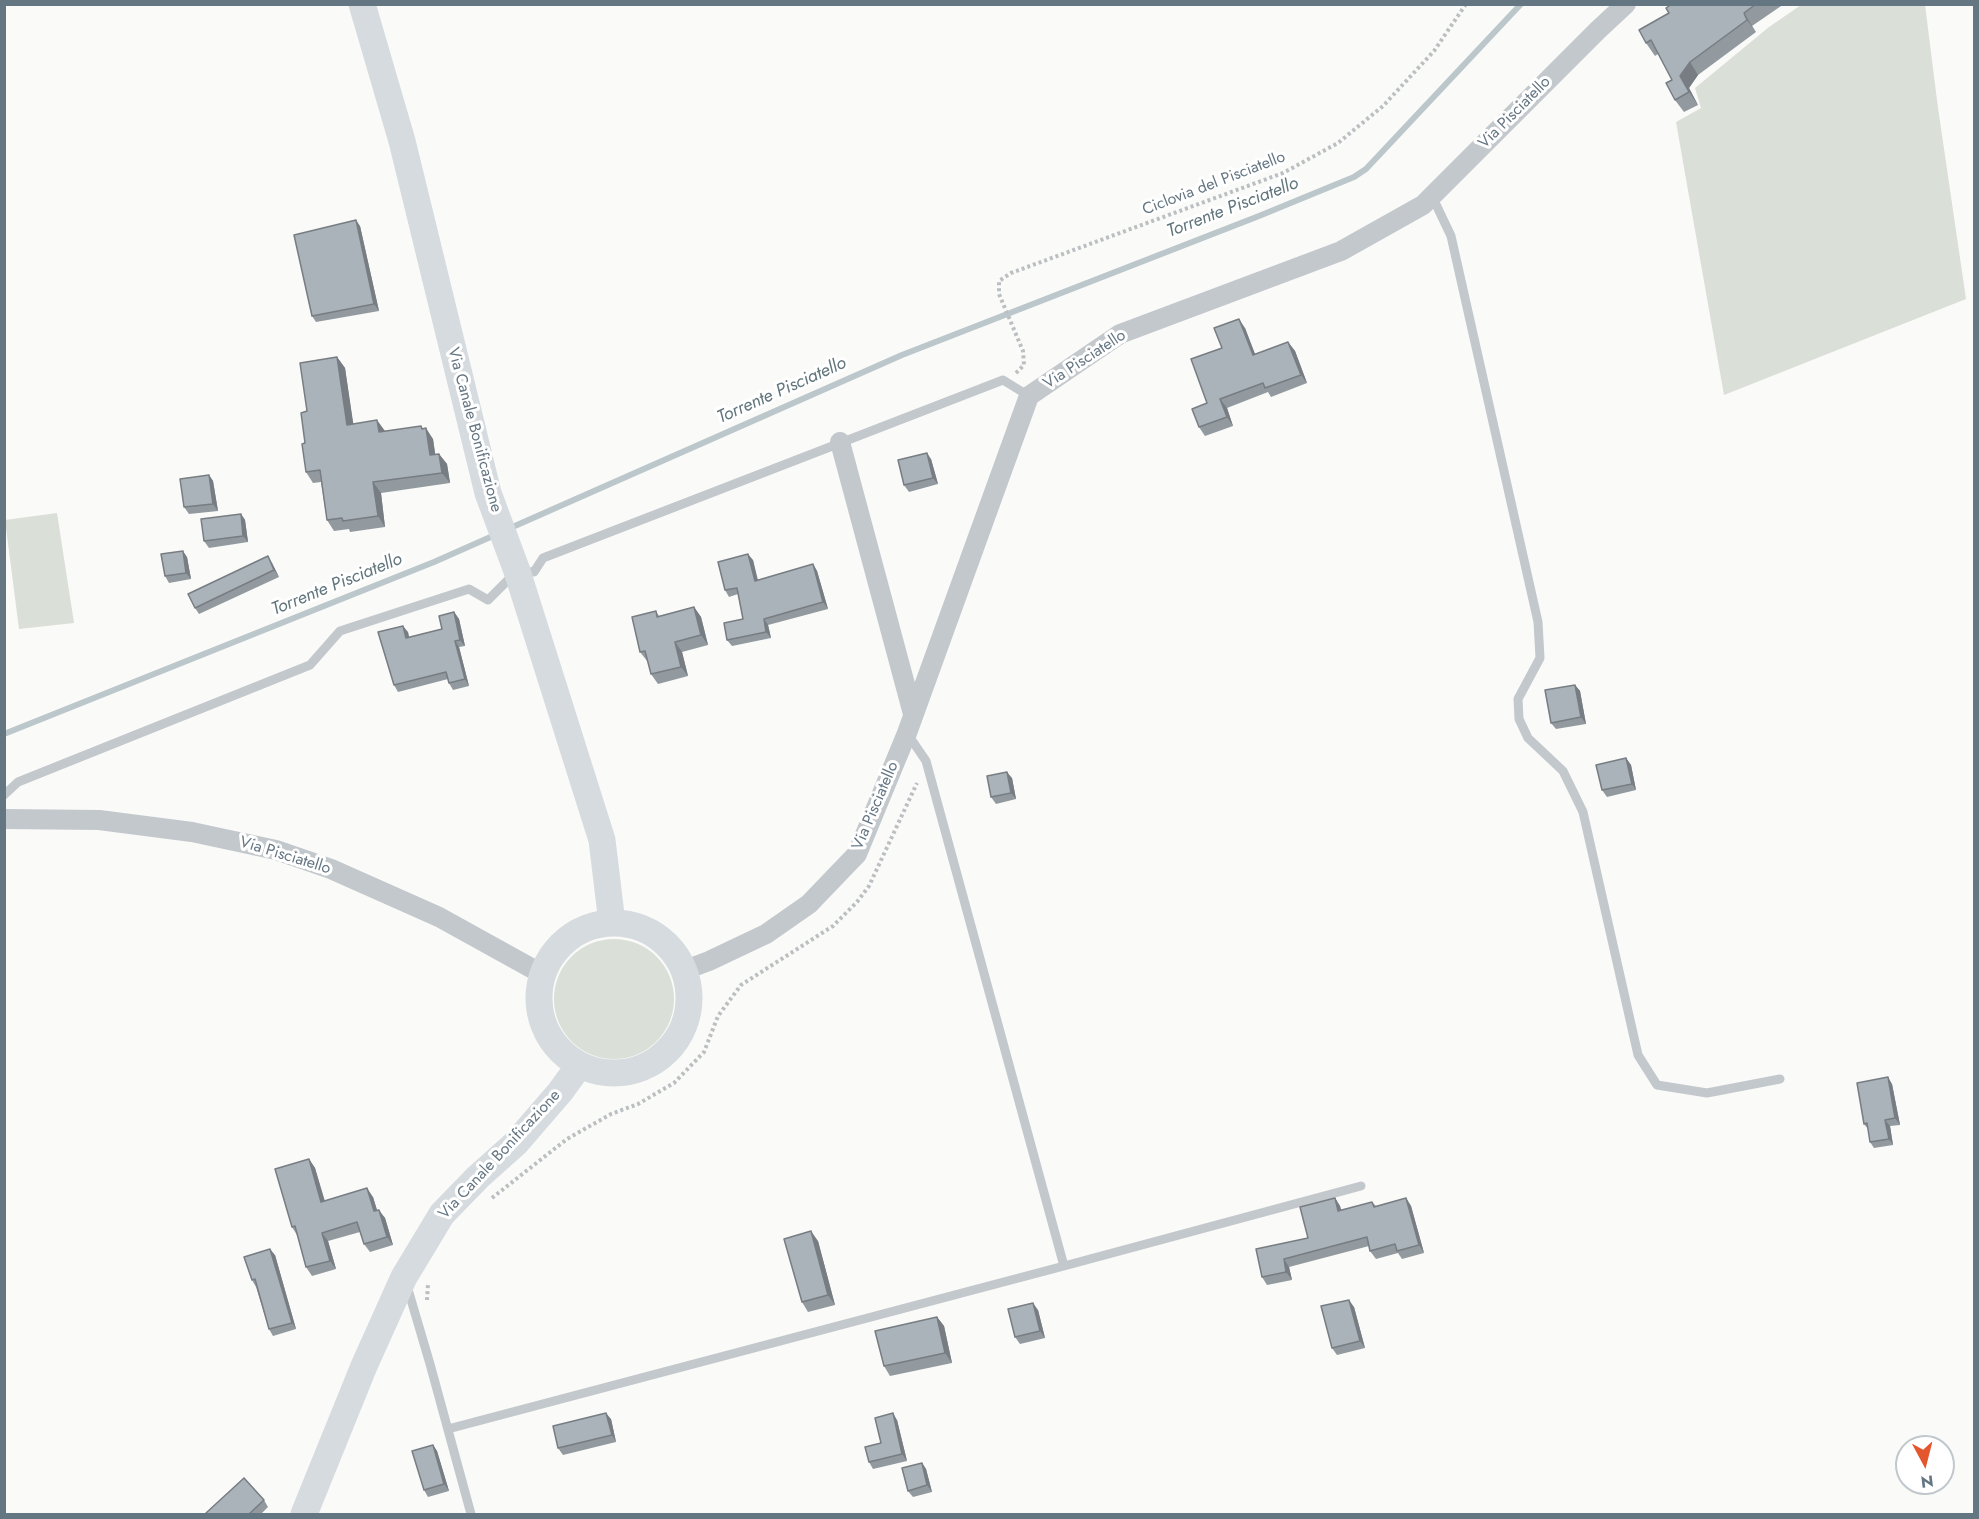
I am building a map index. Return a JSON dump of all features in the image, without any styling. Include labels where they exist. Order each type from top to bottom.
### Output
[{"type":"street","name":"Via Canale Bonificazione","points":[[362,4],[402,141],[488,493],[515,564],[602,840],[612,923]]},
{"type":"street","name":"Via Pisciatello","points":[[685,970],[766,934],[810,904],[857,854],[907,733],[1029,396],[1120,334],[1341,251],[1423,205],[1626,4]]},
{"type":"street","points":[[840,442],[913,714]]},
{"type":"street","name":"Via Pisciatello","points":[[4,819],[99,820],[192,832],[276,850],[331,869],[439,918],[542,974]]},
{"type":"street","points":[[612,923],[630,925],[655,936],[676,954],[685,970],[690,993],[688,1016],[680,1037],[665,1055],[646,1067],[624,1074],[601,1073],[579,1066],[562,1053],[548,1036],[540,1017],[538,995],[542,974],[553,954],[569,938],[589,927],[612,923]]},
{"type":"street","name":"Via Canale Bonificazione","points":[[304,1515],[364,1366],[417,1278],[442,1214],[516,1143],[579,1066]]},
{"type":"lane","points":[[1432,196],[1451,236],[1538,622],[1540,658],[1518,699],[1519,719],[1528,738],[1563,771],[1583,812],[1638,1055],[1657,1085],[1707,1093],[1780,1079]]},
{"type":"lane","points":[[4,795],[18,782],[310,665],[340,631],[469,589],[488,600],[515,564],[534,572],[543,558],[1003,380],[1029,396]]},
{"type":"lane","points":[[907,733],[926,761],[1065,1266]]},
{"type":"lane","points":[[448,1430],[1361,1186]]},
{"type":"lane","points":[[417,1278],[448,1430],[471,1515]]},
{"type":"path","name":"Ciclovia del Pisciatello","points":[[1003,380],[1024,365],[1023,351],[999,294],[999,281],[1011,273],[1283,173],[1338,143],[1383,106],[1426,59],[1466,4]]},
{"type":"path","points":[[485,1204],[567,1139],[610,1114],[638,1104],[674,1083],[704,1052],[718,1016],[741,985],[833,926],[857,902],[869,886],[917,783],[918,750]]},
{"type":"path","points":[[417,1278],[427,1304]]},
{"type":"shaded area","points":[[1801,5],[1925,5],[1966,299],[1724,395],[1676,122],[1701,108],[1695,88],[1769,27]]},
{"type":"shaded area","points":[[57,513],[74,623],[19,629],[5,520]]},
{"type":"shaded area","points":[[614,939],[637,944],[656,957],[669,976],[674,999],[669,1022],[656,1041],[637,1054],[614,1059],[591,1054],[572,1041],[559,1022],[554,999],[559,976],[572,957],[591,944]]},
{"type":"building","points":[[1672,4],[1756,4],[1744,13],[1747,20],[1690,62],[1680,76],[1689,92],[1675,100],[1666,83],[1672,80],[1651,40],[1646,43],[1639,30],[1669,13],[1666,8]]},
{"type":"building","points":[[356,220],[374,304],[312,316],[294,235]]},
{"type":"building","points":[[1239,319],[1253,355],[1288,342],[1301,375],[1265,388],[1263,383],[1220,399],[1227,417],[1199,427],[1192,409],[1207,403],[1191,359],[1222,348],[1214,328]]},
{"type":"building","points":[[337,357],[347,425],[377,420],[379,432],[421,426],[422,429],[426,428],[430,455],[439,454],[442,473],[373,482],[378,516],[343,521],[342,518],[327,520],[320,470],[306,472],[301,413],[307,411],[300,363]]},
{"type":"building","points":[[927,453],[933,478],[904,485],[898,460]]},
{"type":"building","points":[[209,475],[213,504],[184,507],[180,479]]},
{"type":"building","points":[[241,514],[243,536],[204,541],[201,519]]},
{"type":"building","points":[[183,551],[186,573],[165,576],[161,554]]},
{"type":"building","points":[[748,554],[755,581],[813,564],[823,602],[764,619],[766,632],[727,640],[724,623],[743,619],[737,588],[725,590],[718,562]]},
{"type":"building","points":[[268,556],[274,570],[195,608],[188,594]]},
{"type":"building","points":[[694,607],[701,635],[675,642],[681,667],[651,674],[645,651],[640,652],[632,617],[656,611],[657,617]]},
{"type":"building","points":[[454,612],[460,640],[455,641],[465,679],[449,683],[446,672],[394,685],[378,632],[403,626],[406,638],[442,629],[439,616]]},
{"type":"building","points":[[1575,685],[1581,717],[1551,723],[1545,690]]},
{"type":"building","points":[[1626,758],[1632,784],[1602,790],[1596,765]]},
{"type":"building","points":[[1007,772],[1011,793],[991,797],[987,776]]},
{"type":"building","points":[[1888,1077],[1895,1118],[1885,1120],[1889,1139],[1870,1142],[1867,1123],[1864,1124],[1857,1083]]},
{"type":"building","points":[[309,1159],[321,1202],[367,1188],[374,1211],[379,1210],[387,1237],[364,1244],[357,1222],[322,1233],[330,1261],[306,1267],[295,1226],[292,1227],[275,1169]]},
{"type":"building","points":[[1335,1198],[1338,1211],[1372,1202],[1374,1207],[1406,1198],[1419,1245],[1397,1251],[1395,1244],[1370,1251],[1367,1237],[1284,1259],[1286,1272],[1262,1277],[1256,1249],[1308,1238],[1300,1207]]},
{"type":"building","points":[[811,1231],[828,1295],[802,1302],[784,1239]]},
{"type":"building","points":[[270,1249],[292,1323],[269,1329],[255,1279],[252,1280],[244,1257]]},
{"type":"building","points":[[1349,1300],[1360,1341],[1332,1348],[1321,1306]]},
{"type":"building","points":[[1033,1303],[1040,1331],[1015,1337],[1008,1309]]},
{"type":"building","points":[[937,1317],[945,1353],[884,1366],[875,1331]]},
{"type":"building","points":[[606,1413],[612,1435],[558,1448],[553,1426]]},
{"type":"building","points":[[893,1413],[902,1454],[869,1462],[865,1447],[881,1443],[875,1418]]},
{"type":"building","points":[[433,1445],[444,1484],[424,1490],[412,1451]]},
{"type":"building","points":[[922,1463],[927,1485],[908,1491],[902,1468]]},
{"type":"building","points":[[244,1478],[264,1500],[248,1515],[207,1515],[206,1513]]},
{"type":"waterway","name":"Torrente Pisciatello","points":[[508,529],[902,355],[1354,177],[1366,169],[1521,4]]},
{"type":"waterway","name":"Torrente Pisciatello","points":[[4,734],[434,562],[495,535]]}]
